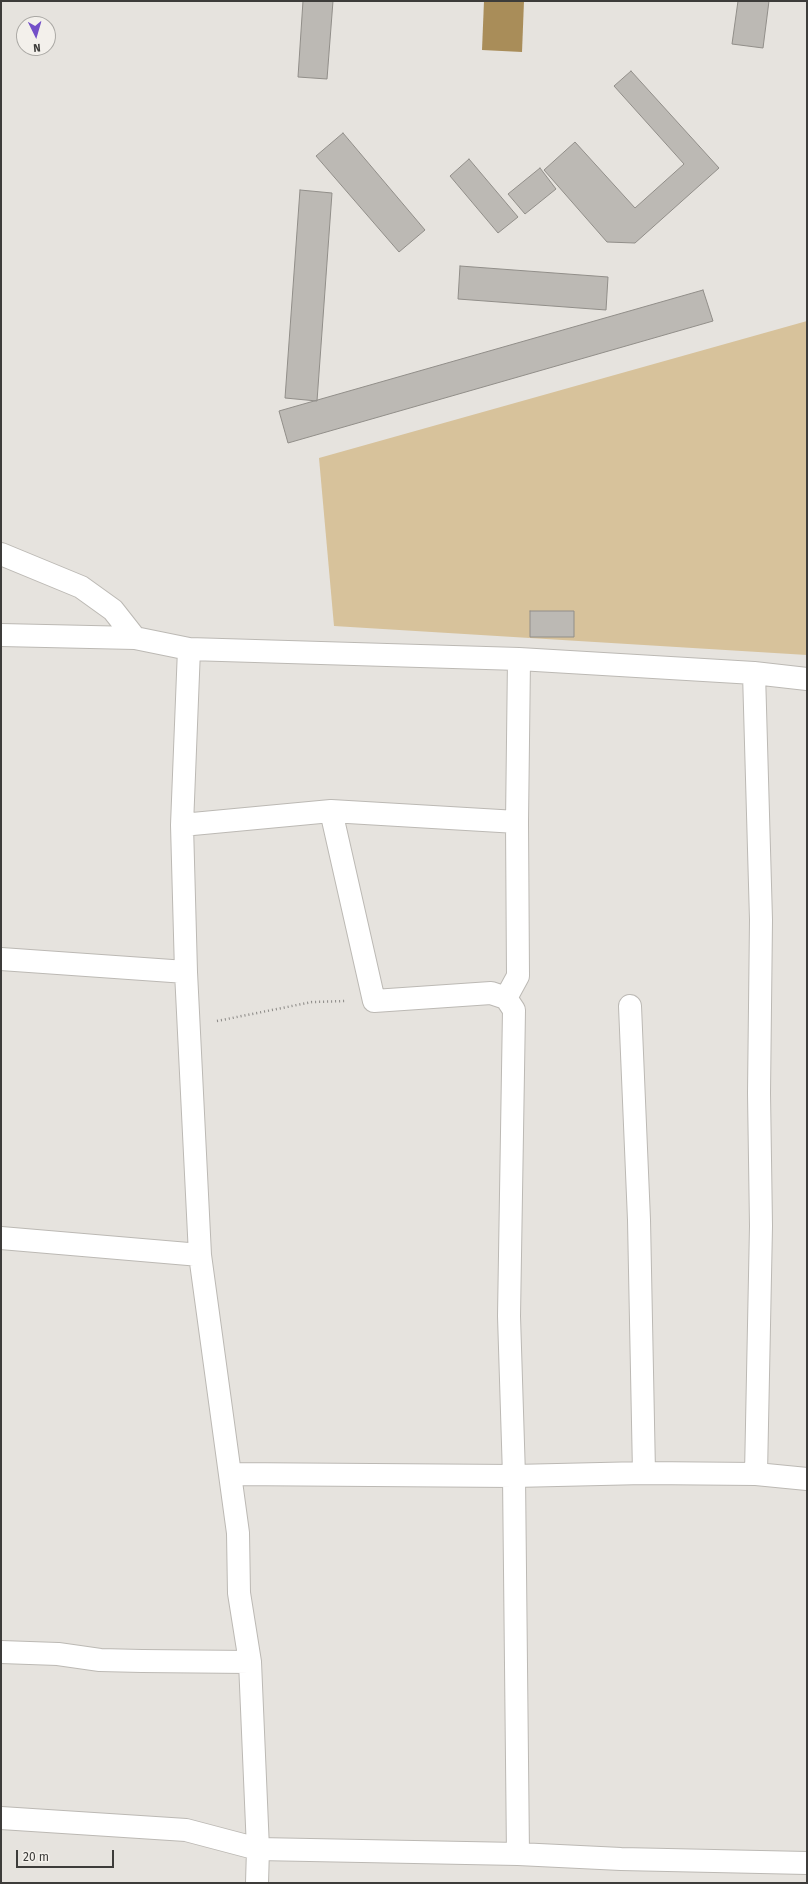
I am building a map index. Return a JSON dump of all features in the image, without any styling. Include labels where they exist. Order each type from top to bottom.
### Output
[{"type":"street","points":[[1,554],[81,587],[114,610],[135,638]]},
{"type":"street","points":[[1,635],[135,638],[189,649],[519,659],[754,673],[807,679]]},
{"type":"street","points":[[189,649],[182,825],[186,972],[200,1255],[238,1533],[239,1593],[250,1662],[258,1849],[257,1883]]},
{"type":"street","points":[[506,998],[518,976],[517,822],[519,659]]},
{"type":"street","points":[[754,673],[761,920],[759,1094],[762,1226],[756,1474]]},
{"type":"street","points":[[182,825],[331,811],[517,822]]},
{"type":"street","points":[[331,811],[374,1001],[491,993],[506,998],[514,1010],[509,1316],[514,1476],[518,1854]]},
{"type":"street","points":[[1,959],[186,972]]},
{"type":"street","points":[[630,1006],[638,1220],[644,1473]]},
{"type":"street","points":[[1,1238],[200,1255]]},
{"type":"street","points":[[230,1474],[514,1476],[644,1473],[756,1474],[807,1479]]},
{"type":"street","points":[[1,1652],[58,1654],[100,1660],[250,1662]]},
{"type":"street","points":[[1,1818],[186,1830],[258,1849],[518,1854],[621,1859],[807,1863]]},
{"type":"path","points":[[189,1026],[312,1002],[374,1001]]},
{"type":"shaded area","points":[[484,1],[524,1],[522,52],[482,50]]},
{"type":"shaded area","points":[[807,321],[807,655],[334,626],[319,458]]},
{"type":"building","points":[[303,1],[333,1],[327,79],[298,77]]},
{"type":"building","points":[[738,1],[769,1],[763,48],[732,44]]},
{"type":"building","points":[[631,71],[719,168],[635,243],[607,242],[544,170],[575,142],[635,208],[684,164],[614,86]]},
{"type":"building","points":[[343,133],[425,230],[399,252],[316,156]]},
{"type":"building","points":[[469,159],[518,217],[498,233],[450,176]]},
{"type":"building","points":[[540,168],[556,189],[525,214],[508,194]]},
{"type":"building","points":[[300,190],[332,193],[317,401],[285,398]]},
{"type":"building","points":[[460,266],[608,277],[606,310],[458,299]]},
{"type":"building","points":[[703,290],[713,321],[288,443],[279,411]]},
{"type":"building","points":[[530,611],[574,611],[574,637],[530,637]]}]
